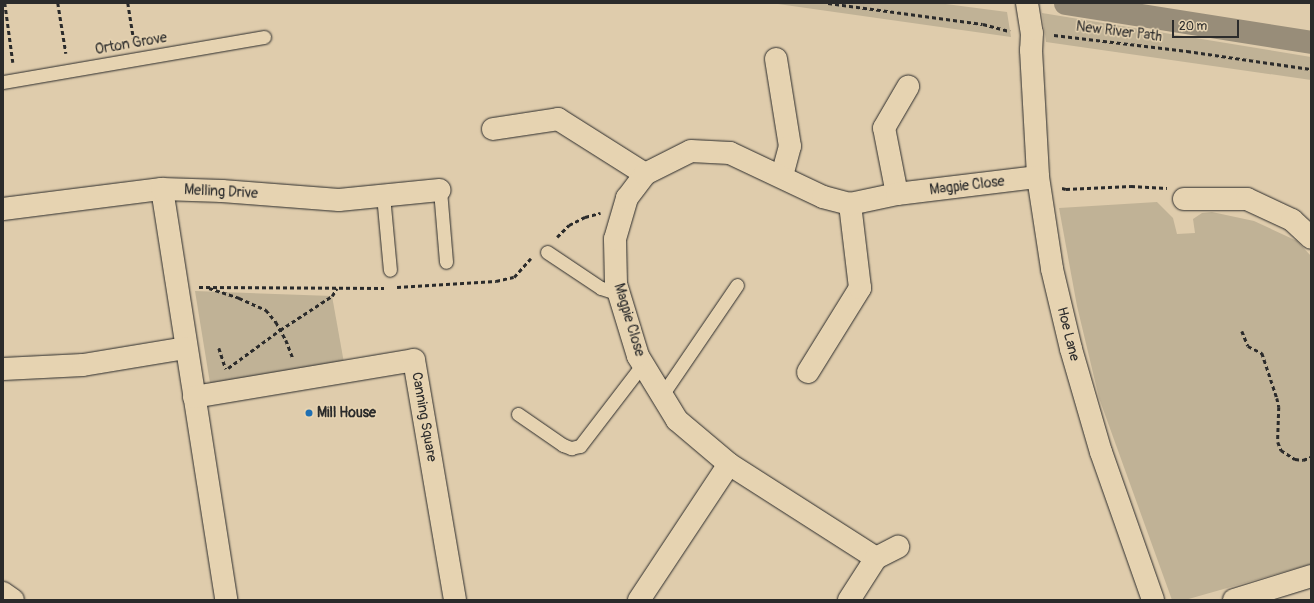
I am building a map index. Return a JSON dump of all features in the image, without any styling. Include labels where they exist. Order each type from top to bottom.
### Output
[{"type":"street","name":"Hoe Lane","points":[[1028,11],[1032,33],[1031,59],[1038,178],[1052,268],[1071,349],[1101,452],[1153,600]]},
{"type":"street","points":[[776,59],[790,146],[782,176]]},
{"type":"street","points":[[897,194],[884,128],[908,87]]},
{"type":"street","points":[[493,129],[558,119],[645,174]]},
{"type":"street","name":"Magpie Close","points":[[876,558],[729,464],[677,420],[638,356],[616,284],[615,239],[628,198],[645,174],[691,151],[730,153],[782,176],[823,197],[850,204],[897,194],[1038,178]]},
{"type":"street","points":[[162,189],[226,600]]},
{"type":"street","name":"Melling Drive","points":[[3,209],[162,189],[222,191],[339,200],[440,190]]},
{"type":"street","points":[[1184,199],[1247,199],[1292,220],[1311,238]]},
{"type":"street","points":[[808,372],[860,288],[850,204]]},
{"type":"street","points":[[3,369],[83,365],[186,348]]},
{"type":"street","name":"Canning Square","points":[[194,397],[414,360],[455,600]]},
{"type":"street","points":[[639,600],[729,464]]},
{"type":"street","points":[[849,600],[876,558],[898,547]]},
{"type":"street","points":[[1234,600],[1311,576]]},
{"type":"street","points":[[3,593],[13,600]]},
{"type":"lane","name":"Orton Grove","points":[[9,81],[264,37]]},
{"type":"lane","points":[[440,190],[446,262]]},
{"type":"lane","points":[[383,195],[390,270]]},
{"type":"lane","points":[[541,253],[601,288],[620,294]]},
{"type":"lane","points":[[662,394],[737,285]]},
{"type":"lane","points":[[518,414],[563,445],[571,448],[580,446],[643,364]]},
{"type":"path","points":[[5,3],[9,81]]},
{"type":"path","points":[[58,3],[69,71]]},
{"type":"path","points":[[128,3],[137,59]]},
{"type":"path","points":[[828,3],[983,24],[1010,31]]},
{"type":"path","name":"New River Path","points":[[1048,35],[1187,51],[1311,69]]},
{"type":"path","points":[[1038,178],[1066,189],[1131,186],[1166,187],[1184,199]]},
{"type":"path","points":[[554,239],[569,225],[584,217],[602,213],[628,198]]},
{"type":"path","points":[[177,287],[383,288],[496,281],[514,277],[527,262],[541,253]]},
{"type":"path","points":[[204,287],[239,298],[266,310],[276,322],[288,345],[299,380]]},
{"type":"path","points":[[220,374],[280,330],[332,296],[336,288]]},
{"type":"path","points":[[1242,331],[1248,346],[1262,353],[1277,398],[1279,407],[1278,442],[1281,450],[1288,456],[1295,459],[1303,460],[1311,457]]},
{"type":"shaded area","points":[[771,3],[938,3],[1007,12],[1011,37]]},
{"type":"shaded area","points":[[1042,13],[1311,57],[1311,80],[1046,42]]},
{"type":"shaded area","points":[[1157,202],[1173,218],[1177,234],[1195,233],[1193,219],[1202,213],[1212,212],[1254,221],[1297,241],[1311,256],[1311,564],[1185,600],[1172,600],[1099,398],[1077,306],[1059,208]]},
{"type":"shaded area","points":[[195,291],[332,296],[344,363],[210,383]]},
{"type":"waterway","points":[[1065,3],[1311,42]]},
{"type":"place","name":"Mill House","points":[[309,413]]}]
